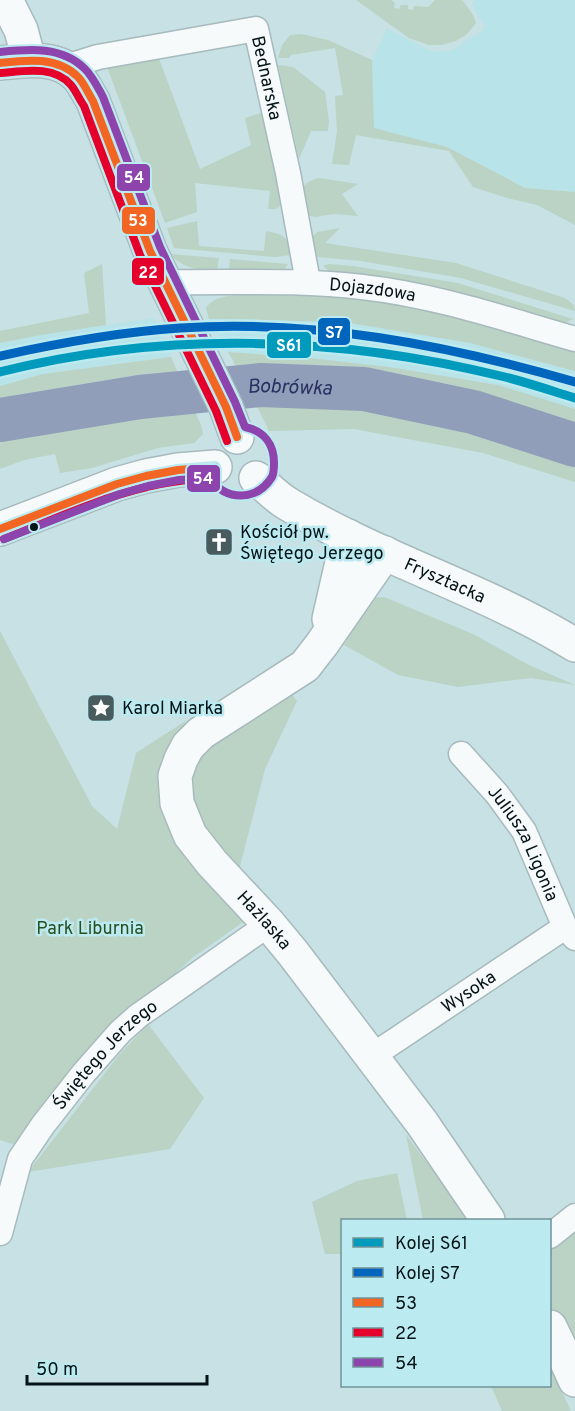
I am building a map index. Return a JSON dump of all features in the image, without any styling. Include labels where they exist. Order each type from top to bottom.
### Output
[{"type":"street","points":[[6,0],[21,30],[11,56],[52,62],[66,67],[85,86],[93,101],[139,223],[226,407],[237,437]]},
{"type":"street","name":"Bednarska","points":[[66,67],[99,57],[256,29],[288,173],[308,282]]},
{"type":"street","name":"Dojazdowa","points":[[165,282],[308,282],[362,287],[440,300],[575,339]]},
{"type":"street","points":[[237,437],[253,440],[260,446],[263,453],[263,471],[247,484],[228,483],[219,475],[215,467],[218,451],[223,444],[237,437]]},
{"type":"street","points":[[0,529],[117,484],[178,470],[215,467]]},
{"type":"street","name":"Frysztacka","points":[[256,478],[286,502],[348,536],[471,591],[545,627],[575,645]]},
{"type":"street","name":"Hażlaska","points":[[322,645],[348,536]]},
{"type":"street","name":"Hażlaska","points":[[385,553],[305,666],[201,733],[188,746],[175,776],[177,803],[190,835],[212,863],[269,924],[372,1056],[422,1123],[487,1219]]},
{"type":"street","name":"Juliusza Ligonia","points":[[461,754],[524,831],[570,932]]},
{"type":"street","name":"Świętego Jerzego","points":[[0,1233],[20,1159],[83,1074],[120,1032],[138,1016],[269,924]]},
{"type":"street","name":"Wysoka","points":[[372,1056],[570,932]]},
{"type":"street","points":[[551,1234],[575,1216]]},
{"type":"street","points":[[551,1331],[575,1380]]},
{"type":"shaded area","points":[[475,0],[575,0],[575,192],[525,188],[447,147],[374,128],[372,60],[387,29],[433,52],[451,51],[485,27],[472,4]]},
{"type":"shaded area","points":[[154,318],[171,357],[43,374],[0,386],[0,343]]},
{"type":"shaded area","points":[[209,319],[344,322],[470,343],[575,371],[575,409],[498,385],[389,367],[228,352]]},
{"type":"green space","points":[[356,0],[391,0],[395,3],[394,8],[399,9],[401,5],[408,5],[408,9],[413,10],[414,6],[428,7],[435,0],[461,0],[473,15],[476,23],[467,34],[456,41],[429,45],[409,38]]},
{"type":"green space","points":[[301,34],[328,40],[372,60],[374,128],[447,147],[525,188],[575,192],[575,225],[537,205],[473,187],[449,151],[356,135],[349,165],[332,164],[337,131],[335,96],[343,95],[335,48],[291,55],[289,58],[278,58],[282,45],[290,35]]},
{"type":"green space","points":[[157,53],[200,169],[251,145],[245,118],[261,113],[282,196],[281,205],[276,209],[268,209],[270,191],[195,183],[197,212],[165,223],[106,64]]},
{"type":"green space","points":[[278,65],[293,67],[325,92],[328,131],[311,131],[299,159]]},
{"type":"green space","points":[[319,178],[358,184],[342,194],[358,216],[334,214],[315,217],[307,215],[300,193],[307,183]]},
{"type":"green space","points":[[197,221],[199,246],[264,251],[266,231],[284,237],[288,243],[290,255],[275,257],[174,248],[167,228]]},
{"type":"green space","points":[[340,228],[325,243],[456,263],[565,298],[574,305],[575,311],[461,278],[314,255],[311,238],[317,232]]},
{"type":"green space","points":[[169,254],[219,258],[217,271],[192,268]]},
{"type":"green space","points":[[230,259],[288,264],[283,271],[229,270]]},
{"type":"green space","points":[[102,264],[106,325],[0,343],[0,331],[89,313],[84,273]]},
{"type":"green space","points":[[329,264],[458,283],[573,319],[562,325],[453,293],[399,280],[339,275],[323,266]]},
{"type":"green space","points":[[243,294],[358,297],[452,313],[575,350],[575,371],[470,343],[344,322],[209,319],[206,308],[213,301],[222,297]]},
{"type":"green space","points":[[228,352],[389,367],[498,385],[575,409],[575,430],[442,392],[344,378],[242,377]]},
{"type":"green space","points":[[171,357],[201,425],[203,434],[194,443],[158,448],[92,468],[60,473],[55,454],[24,460],[0,469],[0,386],[43,374]]},
{"type":"green space","points":[[252,396],[356,397],[575,455],[575,482],[483,453],[354,429],[269,431]]},
{"type":"green space","points":[[384,597],[473,634],[529,665],[575,685],[531,678],[458,687],[398,675],[344,645],[371,598]]},
{"type":"green space","name":"Park Liburnia","points":[[0,631],[92,806],[117,829],[136,753],[187,720],[161,760],[161,802],[246,920],[192,958],[93,1051],[22,1147],[0,1140]]},
{"type":"green space","points":[[290,692],[297,701],[265,769],[238,874],[208,844],[191,803],[188,775],[195,754]]},
{"type":"green space","points":[[148,1024],[204,1098],[170,1149],[28,1172],[119,1055]]},
{"type":"green space","points":[[406,1135],[469,1219],[423,1219]]},
{"type":"green space","points":[[397,1173],[407,1219],[341,1219],[341,1254],[325,1254],[312,1202],[357,1181]]},
{"type":"green space","points":[[575,1232],[575,1364],[551,1306],[551,1250]]},
{"type":"green space","points":[[551,1368],[571,1411],[502,1411],[491,1387],[551,1387]]},
{"type":"waterway","name":"Bobrówka","points":[[0,420],[140,397],[261,385],[364,389],[473,412],[575,445]]},
{"type":"rail line","name":"S7","points":[[0,356],[134,332],[230,326],[280,327],[330,331],[429,346],[575,382]]},
{"type":"rail line","name":"S61","points":[[0,372],[63,358],[126,349],[189,344],[253,343],[316,346],[443,363],[514,379],[575,398]]},
{"type":"transit line","name":"54","points":[[0,52],[34,50],[56,53],[76,62],[93,79],[103,97],[160,247],[245,427],[263,435],[270,444],[274,456],[272,477],[258,491],[250,494],[241,496],[224,491],[209,478],[179,480],[120,494],[4,539]]},
{"type":"transit line","name":"53","points":[[0,63],[31,61],[51,63],[70,70],[84,85],[93,101],[150,251],[226,407],[237,437]]},
{"type":"transit line","name":"22","points":[[1,73],[38,71],[56,74],[71,85],[84,106],[140,255],[216,411],[227,441]]},
{"type":"transit line","name":"53","points":[[0,529],[117,484],[178,470],[215,467]]},
{"type":"transit line","name":"22","points":[[4,539],[111,497],[156,485],[216,477]]},
{"type":"place","name":"Kościół pw. Świętego Jerzego","points":[[219,542]]},
{"type":"place","name":"Karol Miarka","points":[[101,708]]}]
